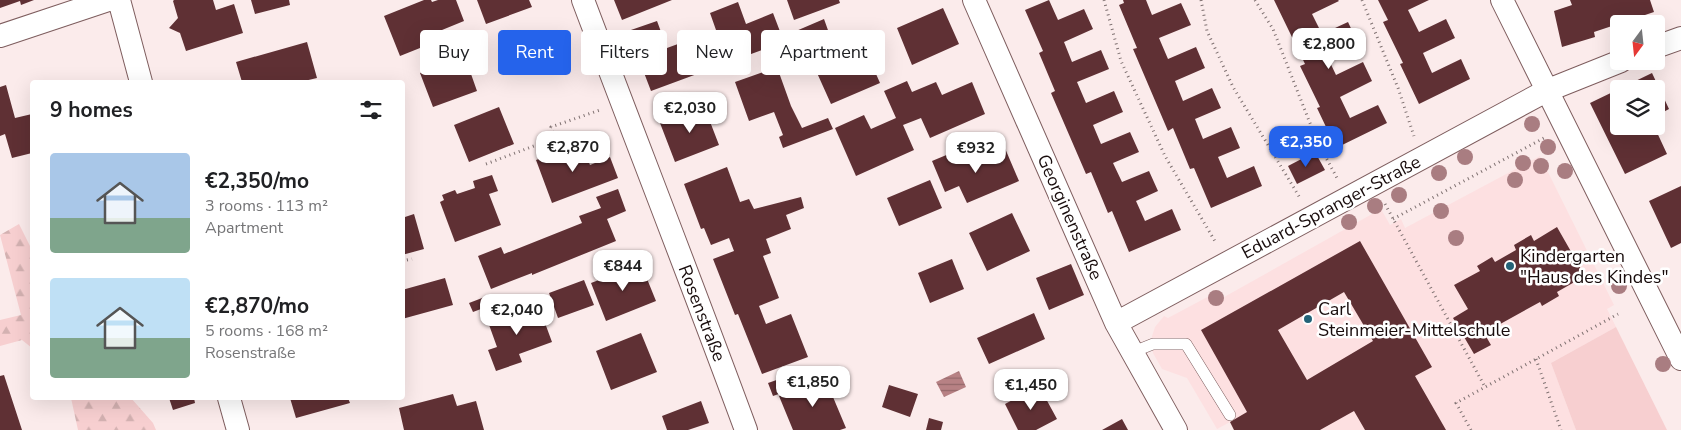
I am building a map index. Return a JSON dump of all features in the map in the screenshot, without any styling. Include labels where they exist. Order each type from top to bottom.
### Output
[{"type":"street","points":[[0,36],[108,0]]},
{"type":"street","points":[[119,0],[140,80]]},
{"type":"street","name":"Rosenstraße","points":[[583,0],[696,292],[746,430]]},
{"type":"street","name":"Georginenstraße","points":[[974,0],[1116,323],[1176,430]]},
{"type":"street","points":[[1502,0],[1681,359]]},
{"type":"street","points":[[1665,44],[1681,38]]},
{"type":"street","name":"Eduard-Spranger-Straße","points":[[1116,323],[1546,91],[1610,65]]},
{"type":"street","points":[[230,400],[238,430]]},
{"type":"lane","points":[[1133,352],[1153,344],[1186,344],[1230,415]]},
{"type":"path","points":[[1104,0],[1121,61],[1165,156],[1227,263]]},
{"type":"path","points":[[1201,0],[1207,32],[1233,87],[1312,217]]},
{"type":"path","points":[[1255,0],[1273,29],[1317,140],[1347,198]]},
{"type":"path","points":[[1362,0],[1398,88],[1422,158]]},
{"type":"path","points":[[486,164],[555,138],[551,127],[622,102]]},
{"type":"path","points":[[1393,219],[1565,127]]},
{"type":"path","points":[[1374,184],[1485,387]]},
{"type":"path","points":[[405,260],[412,259]]},
{"type":"path","points":[[1472,430],[1456,403],[1618,314]]},
{"type":"path","points":[[1536,359],[1561,430]]},
{"type":"shaded area","name":"Carl Steinmeier-Mittelschule","points":[[1540,156],[1614,305],[1607,309],[1616,327],[1551,363],[1576,430],[1234,430],[1230,422],[1217,429],[1187,378],[1162,369],[1153,353],[1152,336],[1155,327],[1164,316],[1168,318],[1213,294],[1217,301],[1381,209],[1390,225],[1401,219],[1405,228]]},
{"type":"shaded area","points":[[959,371],[966,387],[944,397],[936,382]]},
{"type":"green space","points":[[19,224],[30,246],[30,346],[22,340],[0,346],[0,320],[21,315],[0,235]]},
{"type":"green space","points":[[1616,327],[1667,430],[1576,430],[1551,363]]},
{"type":"green space","points":[[71,400],[133,400],[153,423],[156,430],[78,430]]},
{"type":"building","points":[[0,0],[34,0],[21,5],[20,1],[0,8]]},
{"type":"building","points":[[174,0],[213,0],[216,10],[234,4],[243,33],[186,51],[180,33],[169,28],[178,18]]},
{"type":"building","points":[[251,0],[289,0],[290,5],[255,14]]},
{"type":"building","points":[[424,0],[431,0],[432,2],[456,0],[464,21],[442,30],[420,30],[420,48],[400,56],[384,16]]},
{"type":"building","points":[[477,0],[529,0],[532,7],[486,24]]},
{"type":"building","points":[[614,0],[672,0],[622,20]]},
{"type":"building","points":[[787,0],[839,0],[840,3],[794,20]]},
{"type":"building","points":[[1049,0],[1058,20],[1084,9],[1093,29],[1064,42],[1072,62],[1101,50],[1109,69],[1077,82],[1086,103],[1114,91],[1123,112],[1093,125],[1101,144],[1130,132],[1139,152],[1113,163],[1122,182],[1149,171],[1158,191],[1136,201],[1145,221],[1172,209],[1181,230],[1129,252],[1112,211],[1108,213],[1091,172],[1086,174],[1051,93],[1055,91],[1039,53],[1043,51],[1025,10]]},
{"type":"building","points":[[1123,0],[1146,0],[1152,15],[1181,3],[1191,25],[1159,38],[1168,59],[1196,47],[1205,68],[1175,81],[1183,101],[1212,88],[1221,108],[1195,119],[1203,139],[1231,127],[1240,148],[1218,157],[1227,178],[1254,166],[1262,186],[1211,208],[1194,168],[1190,169],[1173,128],[1168,131],[1133,49],[1137,48],[1119,5],[1124,3]]},
{"type":"building","points":[[1274,0],[1339,1],[1312,14],[1322,34],[1348,22],[1356,39],[1326,54],[1336,75],[1363,62],[1372,81],[1340,97],[1350,118],[1378,105],[1387,123],[1336,148],[1317,108],[1320,107],[1300,66],[1305,64]]},
{"type":"building","points":[[1378,0],[1429,0],[1408,10],[1419,32],[1446,19],[1455,38],[1423,53],[1432,73],[1461,59],[1470,79],[1419,104],[1400,64],[1403,63],[1383,22],[1388,20]]},
{"type":"building","points":[[1570,0],[1650,0],[1654,12],[1645,15],[1610,15],[1610,27],[1594,32],[1595,37],[1562,47],[1554,11],[1572,5]]},
{"type":"building","points":[[738,2],[746,24],[773,13],[779,30],[761,30],[761,50],[751,54],[751,30],[716,30],[710,13]]},
{"type":"building","points":[[943,8],[959,44],[912,65],[897,28]]},
{"type":"building","points":[[824,19],[828,30],[798,30]]},
{"type":"building","points":[[657,21],[660,30],[631,30]]},
{"type":"building","points":[[307,42],[317,78],[308,80],[241,80],[236,62]]},
{"type":"building","points":[[677,44],[677,75],[694,75],[651,91],[645,75],[667,75],[667,48]]},
{"type":"building","points":[[761,73],[761,75],[780,75],[791,106],[802,128],[828,118],[833,129],[783,148],[779,137],[783,135],[774,112],[749,121],[735,82]]},
{"type":"building","points":[[1652,73],[1655,80],[1638,80]]},
{"type":"building","points":[[421,75],[471,75],[477,91],[433,107]]},
{"type":"building","points":[[818,75],[876,75],[880,83],[831,104]]},
{"type":"building","points":[[907,81],[912,92],[936,82],[942,95],[972,82],[985,114],[930,138],[921,118],[903,125],[914,150],[856,176],[835,128],[864,115],[871,129],[896,118],[884,91]]},
{"type":"building","points":[[6,85],[15,118],[30,114],[30,154],[12,158],[5,134],[0,136],[0,87]]},
{"type":"building","points":[[1610,93],[1610,135],[1658,135],[1667,154],[1625,174],[1590,103]]},
{"type":"building","points":[[1665,101],[1669,109],[1665,111]]},
{"type":"building","points":[[704,106],[719,145],[675,162],[660,123]]},
{"type":"building","points":[[499,107],[514,144],[469,162],[454,125]]},
{"type":"building","points":[[581,143],[590,165],[610,157],[618,178],[552,203],[536,160]]},
{"type":"building","points":[[1004,146],[1019,181],[967,203],[959,186],[945,192],[932,161],[956,151],[962,164]]},
{"type":"building","points":[[1315,152],[1325,170],[1297,184],[1288,166]]},
{"type":"building","points":[[727,167],[740,202],[749,199],[754,209],[801,197],[804,208],[786,215],[791,229],[766,239],[771,253],[763,256],[779,298],[759,306],[766,324],[791,314],[808,357],[762,374],[738,314],[735,315],[713,259],[734,251],[729,238],[711,245],[704,228],[701,229],[684,184]]},
{"type":"building","points":[[492,175],[498,191],[489,194],[501,225],[455,242],[440,202],[444,200],[442,195],[455,190],[457,194],[475,188],[473,181]]},
{"type":"building","points":[[930,180],[942,208],[899,226],[887,198]]},
{"type":"building","points":[[1681,186],[1681,243],[1671,248],[1649,201]]},
{"type":"building","points":[[618,189],[626,211],[607,219],[616,241],[532,275],[532,273],[491,289],[478,256],[501,247],[504,254],[582,223],[579,216],[601,208],[596,197]]},
{"type":"building","points":[[1012,213],[1030,251],[987,271],[969,233]]},
{"type":"building","points":[[414,214],[424,249],[405,254],[405,217]]},
{"type":"building","points":[[1557,227],[1585,276],[1557,292],[1559,296],[1542,306],[1540,302],[1484,333],[1491,345],[1474,354],[1453,318],[1468,309],[1454,285],[1480,271],[1477,266],[1492,257],[1495,262],[1516,250],[1514,245],[1531,235],[1534,241]]},
{"type":"building","points":[[1360,241],[1432,367],[1415,376],[1446,430],[1365,430],[1354,411],[1320,430],[1234,430],[1230,422],[1247,412],[1201,330]],"holes":[[[1344,292],[1373,341],[1307,380],[1278,330]]]},
{"type":"building","points":[[952,259],[964,289],[930,303],[918,273]]},
{"type":"building","points":[[641,264],[656,301],[606,321],[591,283]]},
{"type":"building","points":[[1071,264],[1084,295],[1049,310],[1036,278]]},
{"type":"building","points":[[445,278],[453,305],[405,318],[405,289]]},
{"type":"building","points":[[584,280],[594,305],[558,318],[549,293]]},
{"type":"building","points":[[490,295],[494,304],[473,312],[469,303]]},
{"type":"building","points":[[538,304],[552,342],[519,354],[522,362],[496,371],[488,350],[497,347],[488,322]]},
{"type":"building","points":[[1034,313],[1045,339],[989,364],[977,338]]},
{"type":"building","points":[[641,333],[657,372],[611,390],[596,351]]},
{"type":"building","points":[[4,375],[22,430],[0,430],[0,376]]},
{"type":"building","points":[[791,375],[796,388],[773,396],[768,383]]},
{"type":"building","points":[[825,378],[846,428],[840,430],[793,430],[779,396]]},
{"type":"building","points":[[889,385],[918,394],[910,417],[882,407]]},
{"type":"building","points":[[1039,386],[1057,419],[1036,430],[1018,430],[1005,404]]},
{"type":"building","points":[[453,394],[457,406],[476,401],[484,430],[404,430],[399,408]]},
{"type":"building","points":[[170,400],[194,400],[195,403],[173,410]]},
{"type":"building","points":[[291,400],[349,400],[350,403],[296,418]]},
{"type":"building","points":[[701,401],[709,423],[688,430],[667,430],[662,416]]},
{"type":"building","points":[[929,418],[943,422],[941,430],[926,430]]},
{"type":"building","points":[[1122,419],[1128,430],[1102,430]]},
{"type":"place","name":"Kindergarten \"Haus des Kindes\"","points":[[1510,266]]},
{"type":"place","name":"Carl Steinmeier-Mittelschule","points":[[1308,319]]}]
